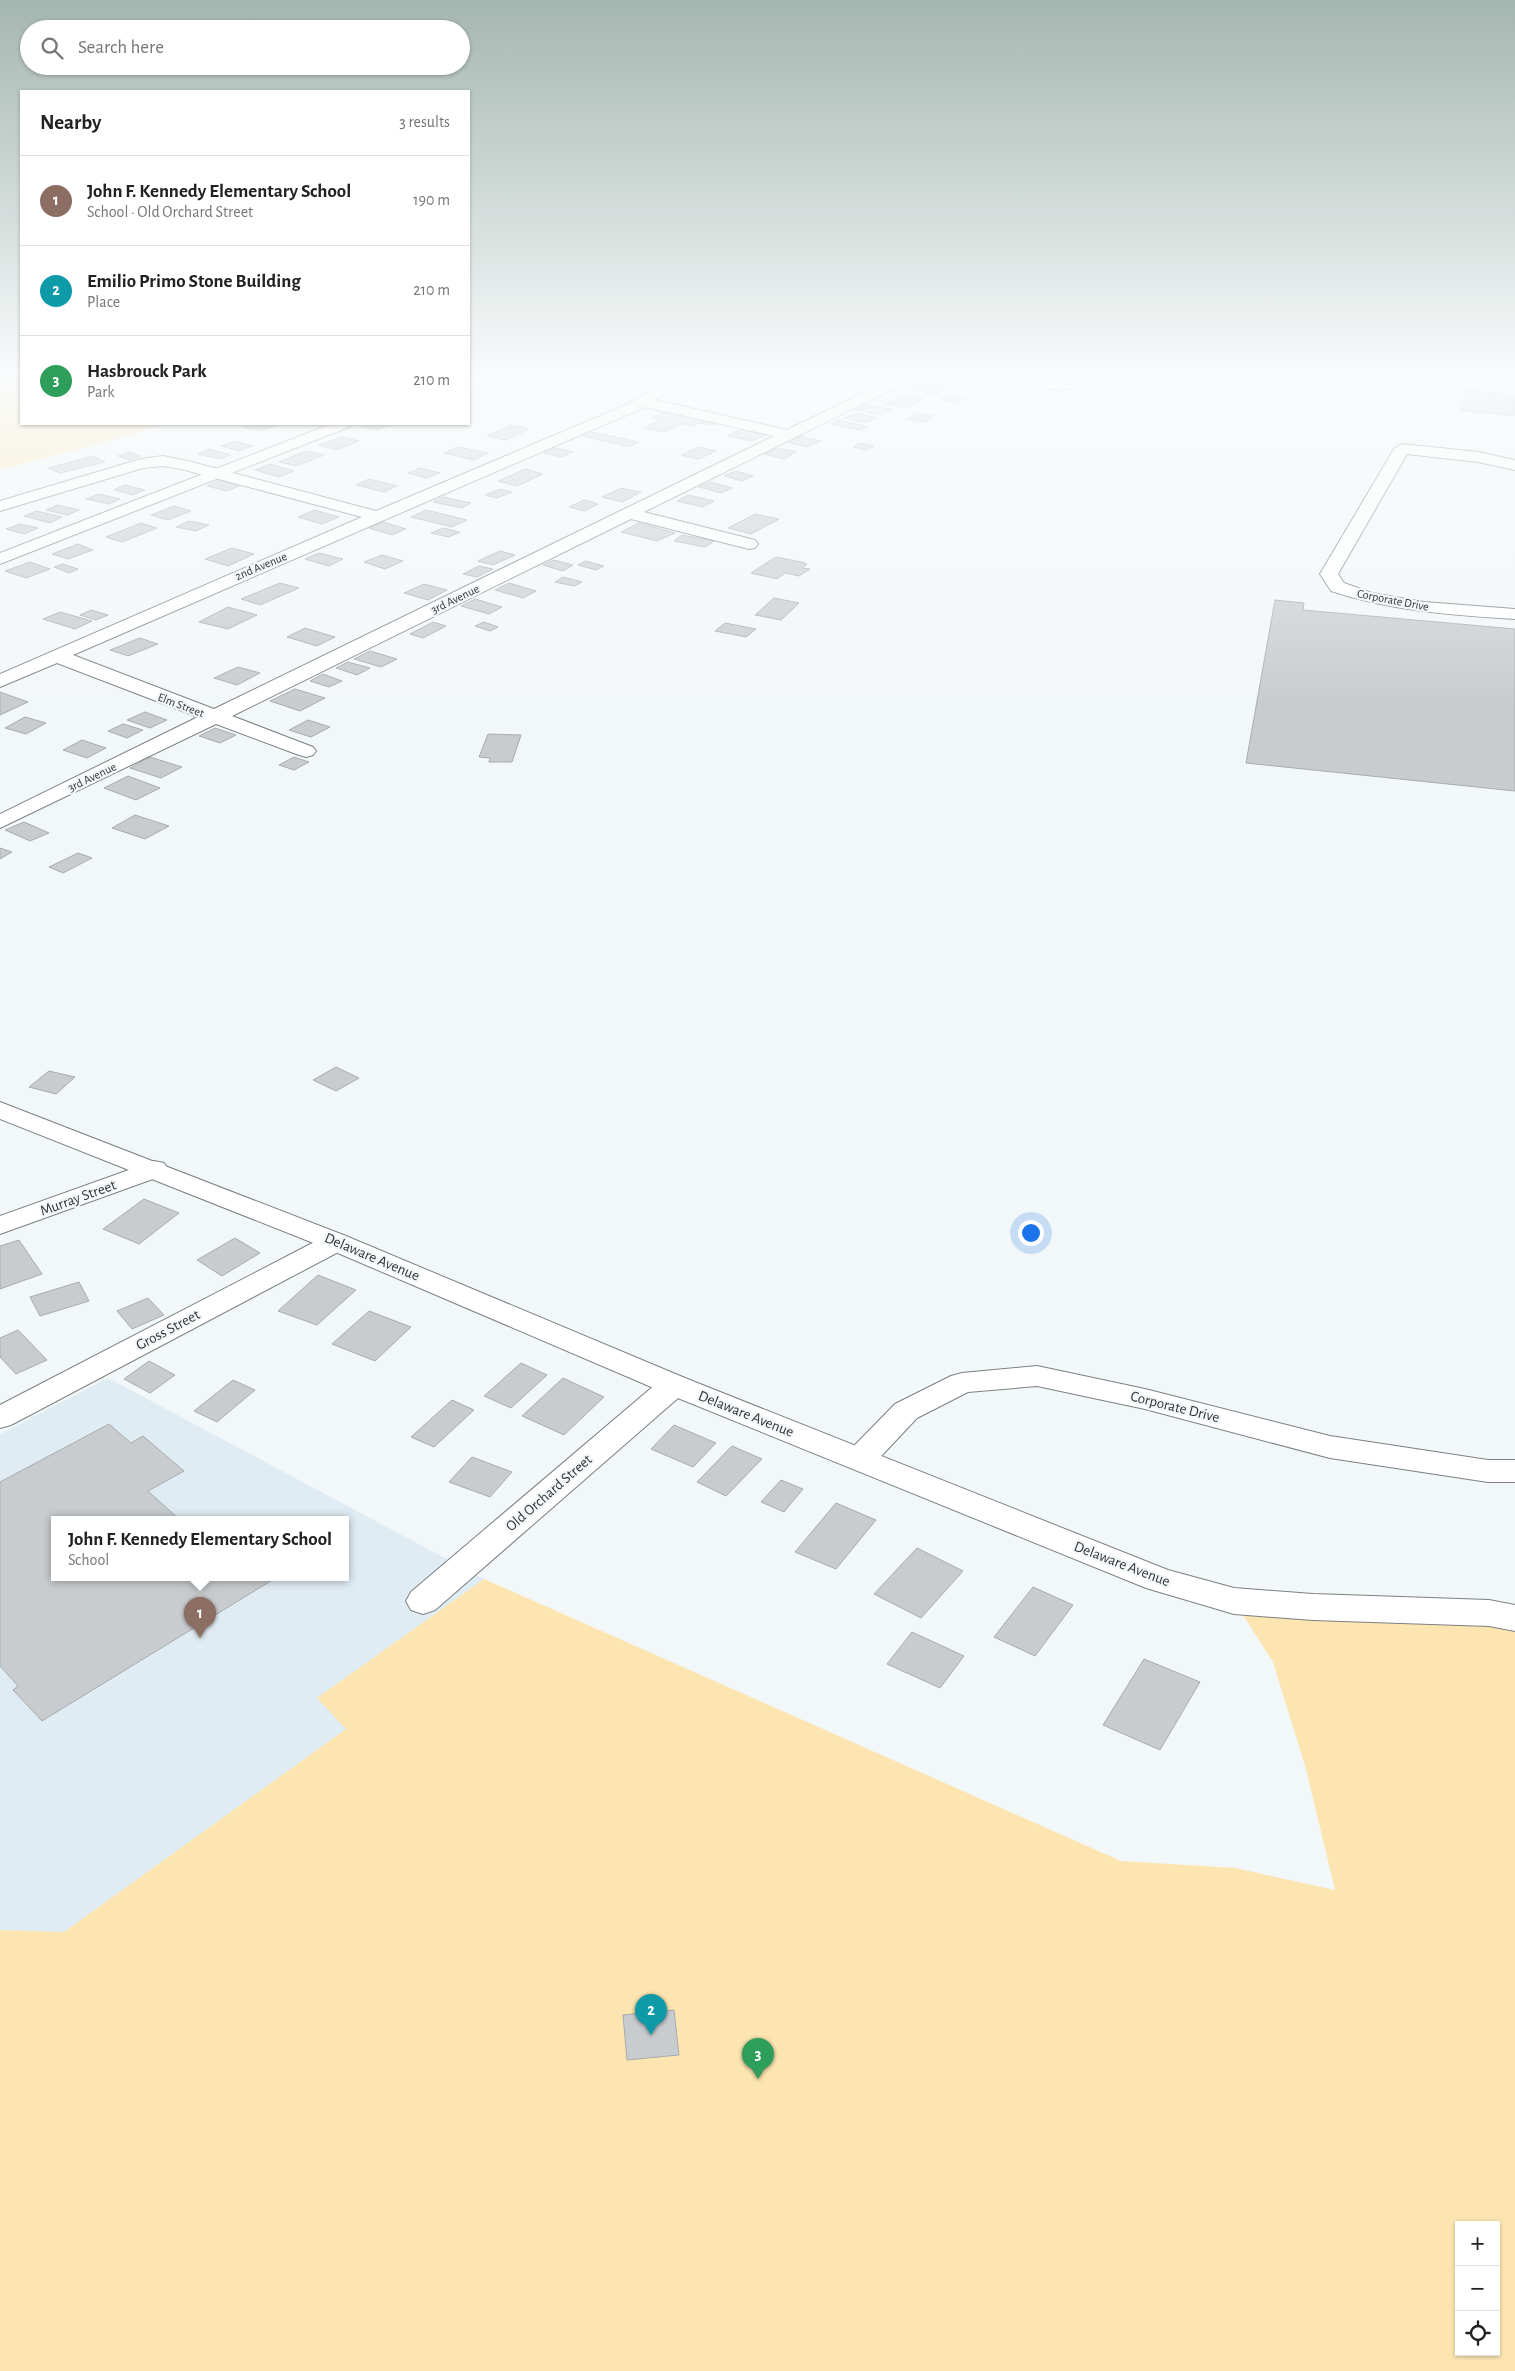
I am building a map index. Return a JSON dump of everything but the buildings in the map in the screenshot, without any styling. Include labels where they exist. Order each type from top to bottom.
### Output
[{"type":"street","points":[[0,506],[68,486]]},
{"type":"street","points":[[0,560],[188,486]]},
{"type":"street","points":[[261,486],[376,516]]},
{"type":"street","name":"2nd Avenue","points":[[0,681],[447,486]]},
{"type":"street","name":"3rd Avenue","points":[[0,822],[687,486]]},
{"type":"street","name":"Corporate Drive","points":[[1381,486],[1329,574],[1337,587],[1369,598],[1424,607],[1515,614]]},
{"type":"street","points":[[630,514],[749,544]]},
{"type":"street","name":"Elm Street","points":[[57,656],[306,751]]},
{"type":"street","name":"Delaware Avenue","points":[[0,1110],[336,1242],[674,1385],[1158,1579],[1234,1601],[1313,1607],[1489,1613],[1515,1618]]},
{"type":"street","name":"Murray Street","points":[[0,1226],[154,1169]]},
{"type":"street","name":"Gross Street","points":[[0,1418],[336,1242]]},
{"type":"street","name":"Corporate Drive","points":[[860,1460],[906,1411],[962,1383],[1037,1376],[1146,1399],[1330,1448],[1488,1470],[1515,1471]]},
{"type":"street","name":"Old Orchard Street","points":[[423,1602],[674,1385]]},
{"type":"shaded area","points":[[108,1378],[484,1579],[318,1698],[347,1729],[64,1932],[0,1930],[0,1434]]},
{"type":"shaded area","points":[[484,1579],[1121,1861],[1235,1868],[1335,1890],[1306,1769],[1273,1662],[1234,1601],[1515,1618],[1515,2371],[0,2371],[0,1930],[64,1932],[346,1729],[317,1698]]},
{"type":"place","name":"John F. Kennedy Elementary School","points":[[200,1638]]},
{"type":"place","name":"Emilio Primo Stone Building","points":[[651,2035]]},
{"type":"place","name":"Hasbrouck Park","points":[[758,2079]]}]
